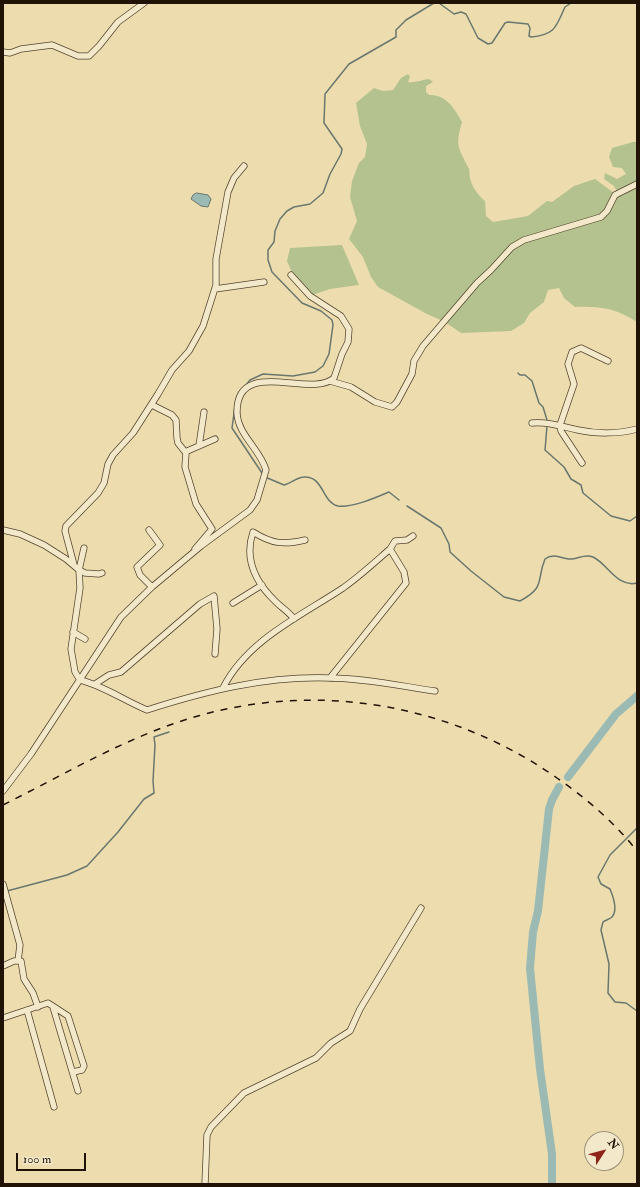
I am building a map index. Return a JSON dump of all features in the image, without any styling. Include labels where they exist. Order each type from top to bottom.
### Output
[{"type":"street","points":[[3,52],[10,53],[20,49],[52,45],[78,56],[89,56],[118,22],[144,3]]},
{"type":"street","points":[[74,565],[65,532],[66,526],[98,493],[104,484],[108,464],[113,455],[133,433],[152,405],[172,370],[190,351],[203,326],[215,290],[216,259],[228,192],[234,178],[244,166]]},
{"type":"street","points":[[330,381],[351,387],[375,402],[392,407],[412,374],[414,361],[423,346],[480,279],[491,270],[512,247],[524,240],[601,217],[616,195],[637,184]]},
{"type":"street","points":[[3,791],[31,754],[121,617],[152,587],[250,510],[257,500],[266,470],[257,451],[239,424],[237,408],[247,388],[260,382],[323,384],[334,378],[342,354],[348,342],[349,329],[341,316],[310,296],[291,275]]},
{"type":"street","points":[[215,290],[264,282]]},
{"type":"street","points":[[582,463],[561,431],[560,425],[574,384],[568,364],[572,352],[581,348],[608,361]]},
{"type":"street","points":[[152,405],[172,415],[176,420],[178,443],[184,452],[185,467],[196,504],[212,529],[198,544],[191,555]]},
{"type":"street","points":[[199,446],[204,412]]},
{"type":"street","points":[[532,423],[549,422],[579,430],[597,432],[627,432],[637,429]]},
{"type":"street","points":[[184,452],[215,439]]},
{"type":"street","points":[[3,530],[20,534],[44,545],[85,573],[102,573]]},
{"type":"street","points":[[149,530],[160,545],[137,566],[140,575],[152,587]]},
{"type":"street","points":[[294,619],[272,598],[262,585],[249,560],[253,532],[268,541],[276,543],[305,540]]},
{"type":"street","points":[[223,688],[237,666],[254,650],[294,619],[345,586],[390,549],[395,541],[407,540],[413,536]]},
{"type":"street","points":[[80,680],[71,657],[73,632],[80,588],[79,570],[84,548]]},
{"type":"street","points":[[330,678],[406,583],[404,572],[390,549]]},
{"type":"street","points":[[233,603],[262,585]]},
{"type":"street","points":[[95,684],[109,675],[122,672],[189,614],[214,596],[217,629],[215,654]]},
{"type":"street","points":[[73,632],[85,638]]},
{"type":"street","points":[[80,680],[95,684],[146,710],[223,688],[298,679],[330,678],[435,691]]},
{"type":"street","points":[[3,884],[20,945],[18,960],[21,961],[24,979],[33,993],[38,1007]]},
{"type":"street","points":[[205,1184],[208,1134],[211,1127],[244,1094],[316,1058],[331,1043],[350,1031],[360,1009],[421,908]]},
{"type":"street","points":[[3,966],[18,960]]},
{"type":"street","points":[[3,1018],[48,1003],[68,1016],[84,1066],[82,1070],[73,1072]]},
{"type":"street","points":[[53,1007],[78,1091]]},
{"type":"street","points":[[27,1010],[54,1107]]},
{"type":"green space","points":[[408,74],[410,77],[408,82],[429,79],[433,82],[426,86],[426,92],[429,95],[440,97],[449,103],[462,122],[458,142],[460,151],[469,169],[472,185],[485,201],[486,216],[493,222],[528,216],[547,201],[552,202],[574,186],[595,179],[614,193],[606,210],[601,216],[520,240],[443,321],[427,314],[378,287],[371,277],[363,257],[349,239],[357,221],[350,197],[352,181],[359,163],[365,157],[367,144],[360,126],[356,103],[374,88],[383,91],[393,90],[401,78]]},
{"type":"green space","points":[[637,142],[637,322],[629,317],[607,309],[575,307],[564,298],[559,288],[548,290],[544,302],[530,313],[524,323],[511,331],[461,333],[445,322],[504,256],[524,241],[602,218],[618,193],[614,186],[604,179],[605,173],[617,179],[626,174],[622,168],[613,167],[609,157],[612,148]]},
{"type":"green space","points":[[342,245],[359,285],[330,289],[312,295],[293,275],[287,261],[290,248]]},
{"type":"water","points":[[197,193],[208,195],[211,199],[208,207],[201,206],[191,199],[193,195]]},
{"type":"waterway","points":[[242,390],[250,380],[263,374],[293,376],[315,372],[323,366],[329,354],[333,325],[332,320],[321,311],[302,303],[272,272],[268,260],[268,250],[274,242],[275,231],[280,219],[287,211],[294,207],[310,204],[323,193],[330,174],[341,154],[342,149],[324,123],[325,94],[349,64],[396,37],[396,30],[406,20],[434,3]]},
{"type":"waterway","points":[[439,3],[454,14],[461,12],[466,14],[478,38],[488,44],[492,43],[505,23],[508,22],[528,24],[530,28],[529,36],[531,37],[546,34],[554,28],[565,7],[571,3]]},
{"type":"waterway","points":[[518,373],[520,375],[525,375],[532,381],[539,403],[543,407],[547,420]]},
{"type":"waterway","points":[[235,406],[232,428],[262,473]]},
{"type":"waterway","points":[[547,426],[545,450],[564,467],[571,479],[581,485],[583,493],[611,516],[630,521],[637,516]]},
{"type":"waterway","points":[[265,477],[284,485],[302,477],[311,478],[316,481],[329,500],[338,506],[350,506],[389,492],[399,500]]},
{"type":"waterway","points":[[407,506],[441,528],[449,544],[450,552],[504,597],[520,601],[534,592],[539,583],[545,559],[551,556],[572,559],[590,556],[598,560],[618,579],[630,584],[637,583]]},
{"type":"waterway","points":[[568,777],[616,714],[637,696]]},
{"type":"waterway","points":[[7,891],[67,875],[87,866],[118,832],[144,799],[154,793],[154,737],[169,732]]},
{"type":"waterway","points":[[552,1184],[552,1154],[540,1069],[530,968],[533,932],[538,911],[549,809],[559,787]]},
{"type":"waterway","points":[[637,828],[610,855],[598,877],[601,884],[610,889],[615,907],[614,914],[611,918],[603,922],[601,930],[609,964],[608,993],[615,1002],[626,1003],[637,1011]]},
{"type":"railway","points":[[3,805],[123,744],[148,733],[198,716],[244,706],[291,701],[338,701],[385,706],[430,717],[474,733],[517,753],[557,778],[579,794],[610,821],[637,851]]}]
